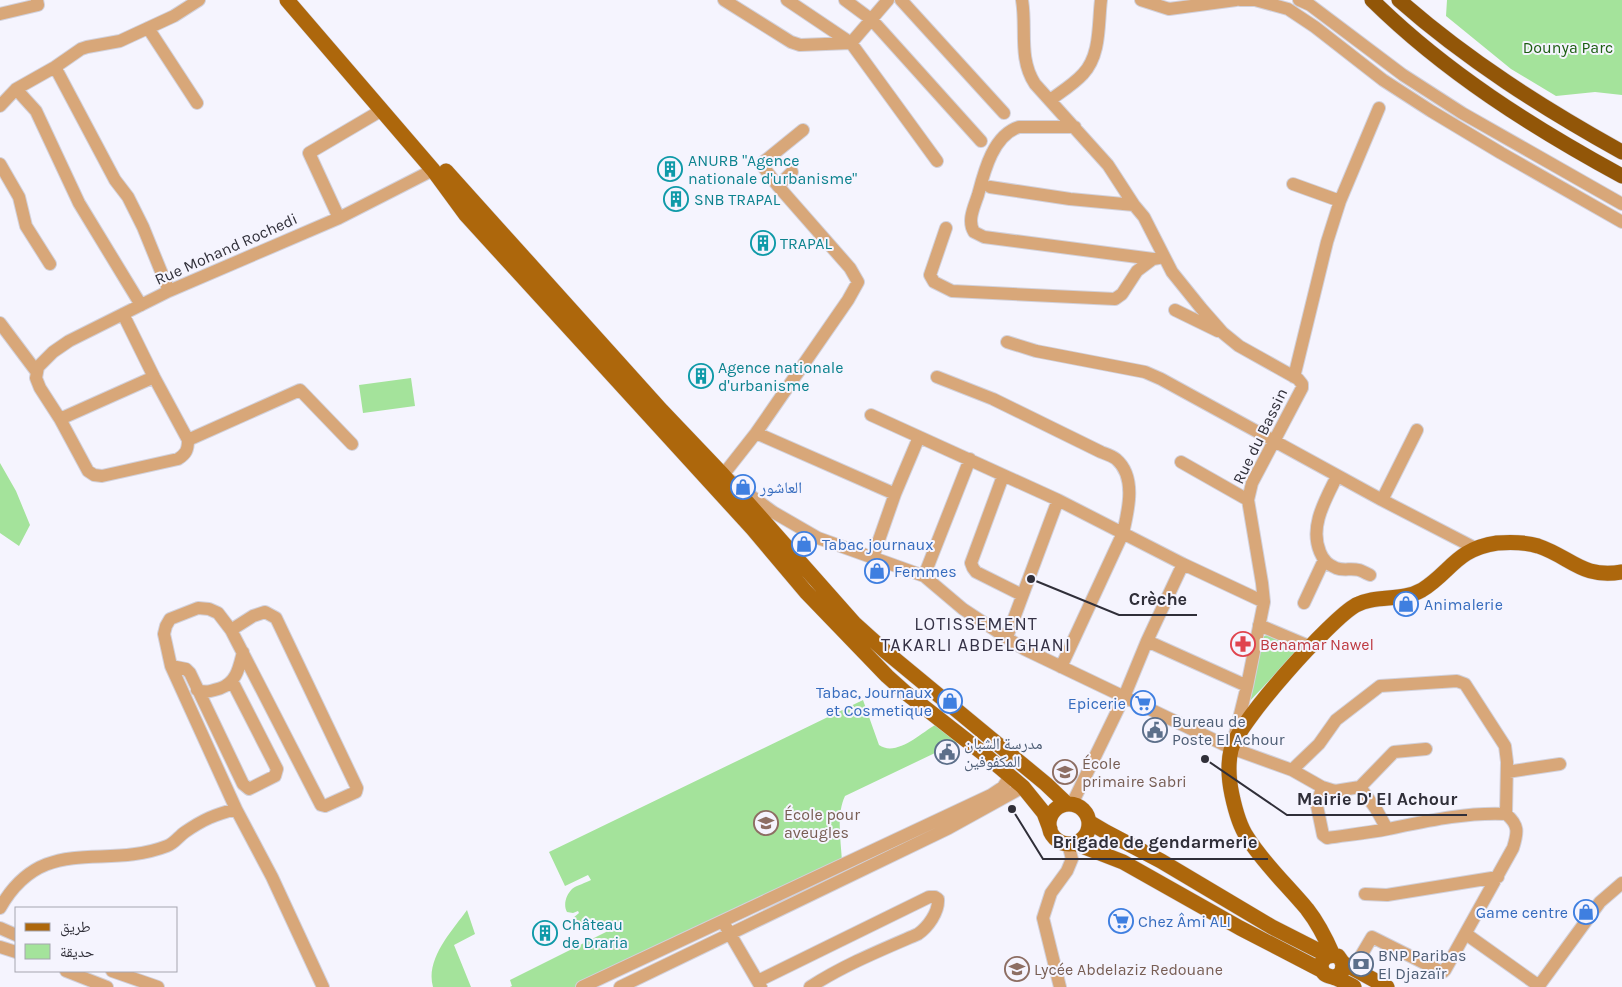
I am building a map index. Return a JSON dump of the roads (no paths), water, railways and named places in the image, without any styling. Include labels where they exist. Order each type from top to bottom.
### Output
[{"type":"highway","points":[[1372,0],[1387,15],[1446,64],[1491,97],[1546,133],[1622,176]]},
{"type":"highway","points":[[1399,0],[1428,26],[1486,68],[1564,118],[1622,152]]},
{"type":"main road","points":[[287,0],[433,170],[470,219],[726,500],[806,592],[887,676],[1023,787],[1044,813],[1054,837],[1060,842],[1123,862],[1327,978],[1354,987]]},
{"type":"main road","points":[[297,0],[386,105],[483,214],[662,411],[723,475],[854,623],[1069,804],[1081,808],[1089,822],[1161,861],[1272,927],[1387,987]]},
{"type":"main road","points":[[1327,978],[1342,972],[1340,961],[1308,911],[1266,863],[1246,836],[1231,793],[1231,748],[1261,702],[1311,646],[1356,605],[1370,600],[1404,598],[1413,594],[1430,584],[1454,562],[1475,548],[1498,543],[1525,543],[1550,551],[1582,569],[1596,573],[1611,574],[1622,572]]},
{"type":"main road","points":[[1050,829],[1052,814],[1069,804]]},
{"type":"main road","points":[[1071,844],[1085,836],[1089,822]]},
{"type":"main road","points":[[1327,978],[1322,961],[1340,961]]},
{"type":"street","points":[[0,14],[38,5],[38,0]]},
{"type":"street","points":[[0,106],[16,89],[86,47],[120,41],[174,16],[199,0]]},
{"type":"street","points":[[724,0],[795,44],[851,43],[888,0]]},
{"type":"street","points":[[786,0],[851,43],[936,161]]},
{"type":"street","points":[[846,0],[872,20],[981,141]]},
{"type":"street","points":[[902,0],[1004,113]]},
{"type":"street","name":"Rue du Bassin","points":[[1022,0],[1026,69],[1035,84],[1108,165],[1144,217],[1158,258],[1223,333],[1239,346],[1301,382],[1302,388],[1252,483],[1248,500],[1264,602],[1247,686],[1231,748]]},
{"type":"street","points":[[1050,100],[1084,73],[1090,64],[1097,43],[1101,0]]},
{"type":"street","points":[[1142,0],[1169,9],[1236,0]]},
{"type":"street","points":[[1240,0],[1255,0],[1288,9],[1315,27],[1383,80],[1430,111],[1622,222]]},
{"type":"street","points":[[1299,0],[1310,5],[1403,75],[1462,113],[1622,204]]},
{"type":"street","points":[[148,28],[197,103]]},
{"type":"street","points":[[55,67],[115,180],[128,197],[143,227],[169,291]]},
{"type":"street","points":[[16,89],[36,111],[79,203],[141,305]]},
{"type":"street","points":[[1294,377],[1327,242],[1340,201],[1379,108]]},
{"type":"street","points":[[339,218],[308,153],[382,110]]},
{"type":"street","points":[[1074,127],[1019,128],[1011,130],[998,144],[985,169],[971,217],[971,228],[974,232],[984,237],[1158,258]]},
{"type":"street","points":[[802,130],[761,164],[850,268],[858,282],[848,300],[756,433],[723,475],[773,512],[802,530],[818,538],[924,576],[963,609],[1024,650],[1231,748],[1292,770],[1322,787],[1335,792],[1360,788],[1394,752],[1426,749]]},
{"type":"street","points":[[0,164],[19,197],[26,226],[50,264]]},
{"type":"street","name":"Rue Mohand Rochedi","points":[[37,369],[69,341],[169,291],[339,218],[433,170]]},
{"type":"street","points":[[778,186],[792,172]]},
{"type":"street","points":[[1293,184],[1340,201]]},
{"type":"street","points":[[990,187],[1070,199],[1134,205]]},
{"type":"street","points":[[946,228],[930,275],[934,282],[952,290],[1115,299],[1122,294],[1137,271],[1158,258]]},
{"type":"street","points":[[1175,310],[1223,333]]},
{"type":"street","points":[[0,323],[37,369],[36,378],[40,388],[60,419],[88,470],[94,475],[102,476],[178,459],[185,455],[188,448],[188,440],[154,377],[124,314]]},
{"type":"street","points":[[1007,342],[1036,351],[1145,372],[1161,379],[1382,500],[1475,548]]},
{"type":"street","points":[[60,419],[154,377]]},
{"type":"street","points":[[938,377],[994,399],[1116,460],[1124,471],[1129,489],[1128,512],[1122,533],[1061,667]]},
{"type":"street","points":[[188,440],[300,390],[352,444]]},
{"type":"street","points":[[871,415],[1058,500],[1183,564],[1264,602]]},
{"type":"street","points":[[1382,500],[1418,430]]},
{"type":"street","points":[[756,433],[895,494]]},
{"type":"street","points":[[873,557],[895,494],[919,437]]},
{"type":"street","points":[[924,576],[970,460]]},
{"type":"street","points":[[1181,462],[1248,500]]},
{"type":"street","points":[[1002,476],[971,562],[976,572],[1022,595]]},
{"type":"street","points":[[1338,476],[1319,516],[1316,528],[1316,541],[1324,560],[1336,569],[1359,570],[1370,574]]},
{"type":"street","points":[[1007,637],[1058,500]]},
{"type":"street","points":[[1304,603],[1324,560]]},
{"type":"street","points":[[1069,804],[1124,697],[1147,641],[1183,564]]},
{"type":"street","points":[[231,630],[253,616],[266,612],[276,618],[357,788],[356,792],[325,806],[321,805],[231,630],[218,614],[208,609],[198,608],[170,619],[164,634],[171,666],[236,808],[272,877],[323,987]]},
{"type":"street","points":[[1259,625],[1311,646]]},
{"type":"street","points":[[1147,641],[1247,686]]},
{"type":"street","points":[[198,690],[208,693],[228,685],[232,681],[243,652]]},
{"type":"street","points":[[171,666],[186,669],[190,674],[243,784],[249,789],[275,776],[277,769],[232,681]]},
{"type":"street","points":[[1292,770],[1319,744],[1336,720],[1380,686],[1457,681],[1465,684],[1505,746],[1507,772],[1506,814]]},
{"type":"street","points":[[1507,772],[1560,764]]},
{"type":"street","points":[[582,987],[991,795],[1003,786],[1010,776]]},
{"type":"street","points":[[620,987],[949,828],[1023,787]]},
{"type":"street","points":[[1322,787],[1317,806],[1323,835],[1327,838],[1387,829],[1428,820],[1493,813],[1506,814],[1516,825],[1517,836],[1513,848],[1466,934],[1442,972],[1372,937],[1340,961]]},
{"type":"street","points":[[1360,788],[1376,809],[1387,829]]},
{"type":"street","points":[[0,908],[16,883],[52,861],[152,851],[170,845],[180,835],[214,814],[236,808]]},
{"type":"street","points":[[1060,987],[1043,918],[1051,894],[1067,871],[1072,859],[1071,844]]},
{"type":"street","points":[[1365,894],[1387,895],[1498,877]]},
{"type":"street","points":[[1466,934],[1538,986],[1600,902],[1622,883]]},
{"type":"street","points":[[722,920],[760,984],[929,897],[936,897],[938,899],[937,910],[923,931],[866,956],[810,987]]},
{"type":"street","points":[[0,928],[15,935]]},
{"type":"street","points":[[0,947],[15,952]]},
{"type":"street","points":[[69,972],[107,987]]},
{"type":"street","points":[[115,972],[158,987]]},
{"type":"place","name":"ANURB \"Agence nationale d'urbanisme\"","points":[[670,169]]},
{"type":"place","name":"SNB TRAPAL","points":[[676,199]]},
{"type":"place","name":"TRAPAL","points":[[763,243]]},
{"type":"place","name":"Agence nationale d'urbanisme","points":[[701,376]]},
{"type":"place","name":"العاشور","points":[[743,487]]},
{"type":"place","name":"Tabac journaux","points":[[804,544]]},
{"type":"place","name":"Femmes","points":[[877,571]]},
{"type":"place","name":"Crèche","points":[[1031,579]]},
{"type":"place","name":"Animalerie","points":[[1406,604]]},
{"type":"place","name":"Benamar Nawel","points":[[1243,644]]},
{"type":"place","name":"Tabac, Journaux et Cosmetique","points":[[950,701]]},
{"type":"place","name":"Epicerie","points":[[1143,703]]},
{"type":"place","name":"Bureau de Poste El Achour","points":[[1155,730]]},
{"type":"place","name":"مدرسة الشبان المكفوفين","points":[[947,752]]},
{"type":"place","name":"Mairie D' El Achour","points":[[1205,759]]},
{"type":"place","name":"École primaire Sabri","points":[[1065,772]]},
{"type":"place","name":"Brigade de gendarmerie","points":[[1012,809]]},
{"type":"place","name":"École pour aveugles","points":[[766,823]]},
{"type":"place","name":"Game centre","points":[[1586,912]]},
{"type":"place","name":"Chez Âmi ALI","points":[[1121,921]]},
{"type":"place","name":"Château de Draria","points":[[545,933]]},
{"type":"place","name":"BNP Paribas El Djazaïr","points":[[1361,964]]},
{"type":"place","name":"Lycée Abdelaziz Redouane","points":[[1017,969]]},
{"type":"district","name":"LOTISSEMENT TAKARLI ABDELGHANI","points":[[976,634]]},
{"type":"park label","name":"Dounya Parc","points":[[1568,47]]}]
